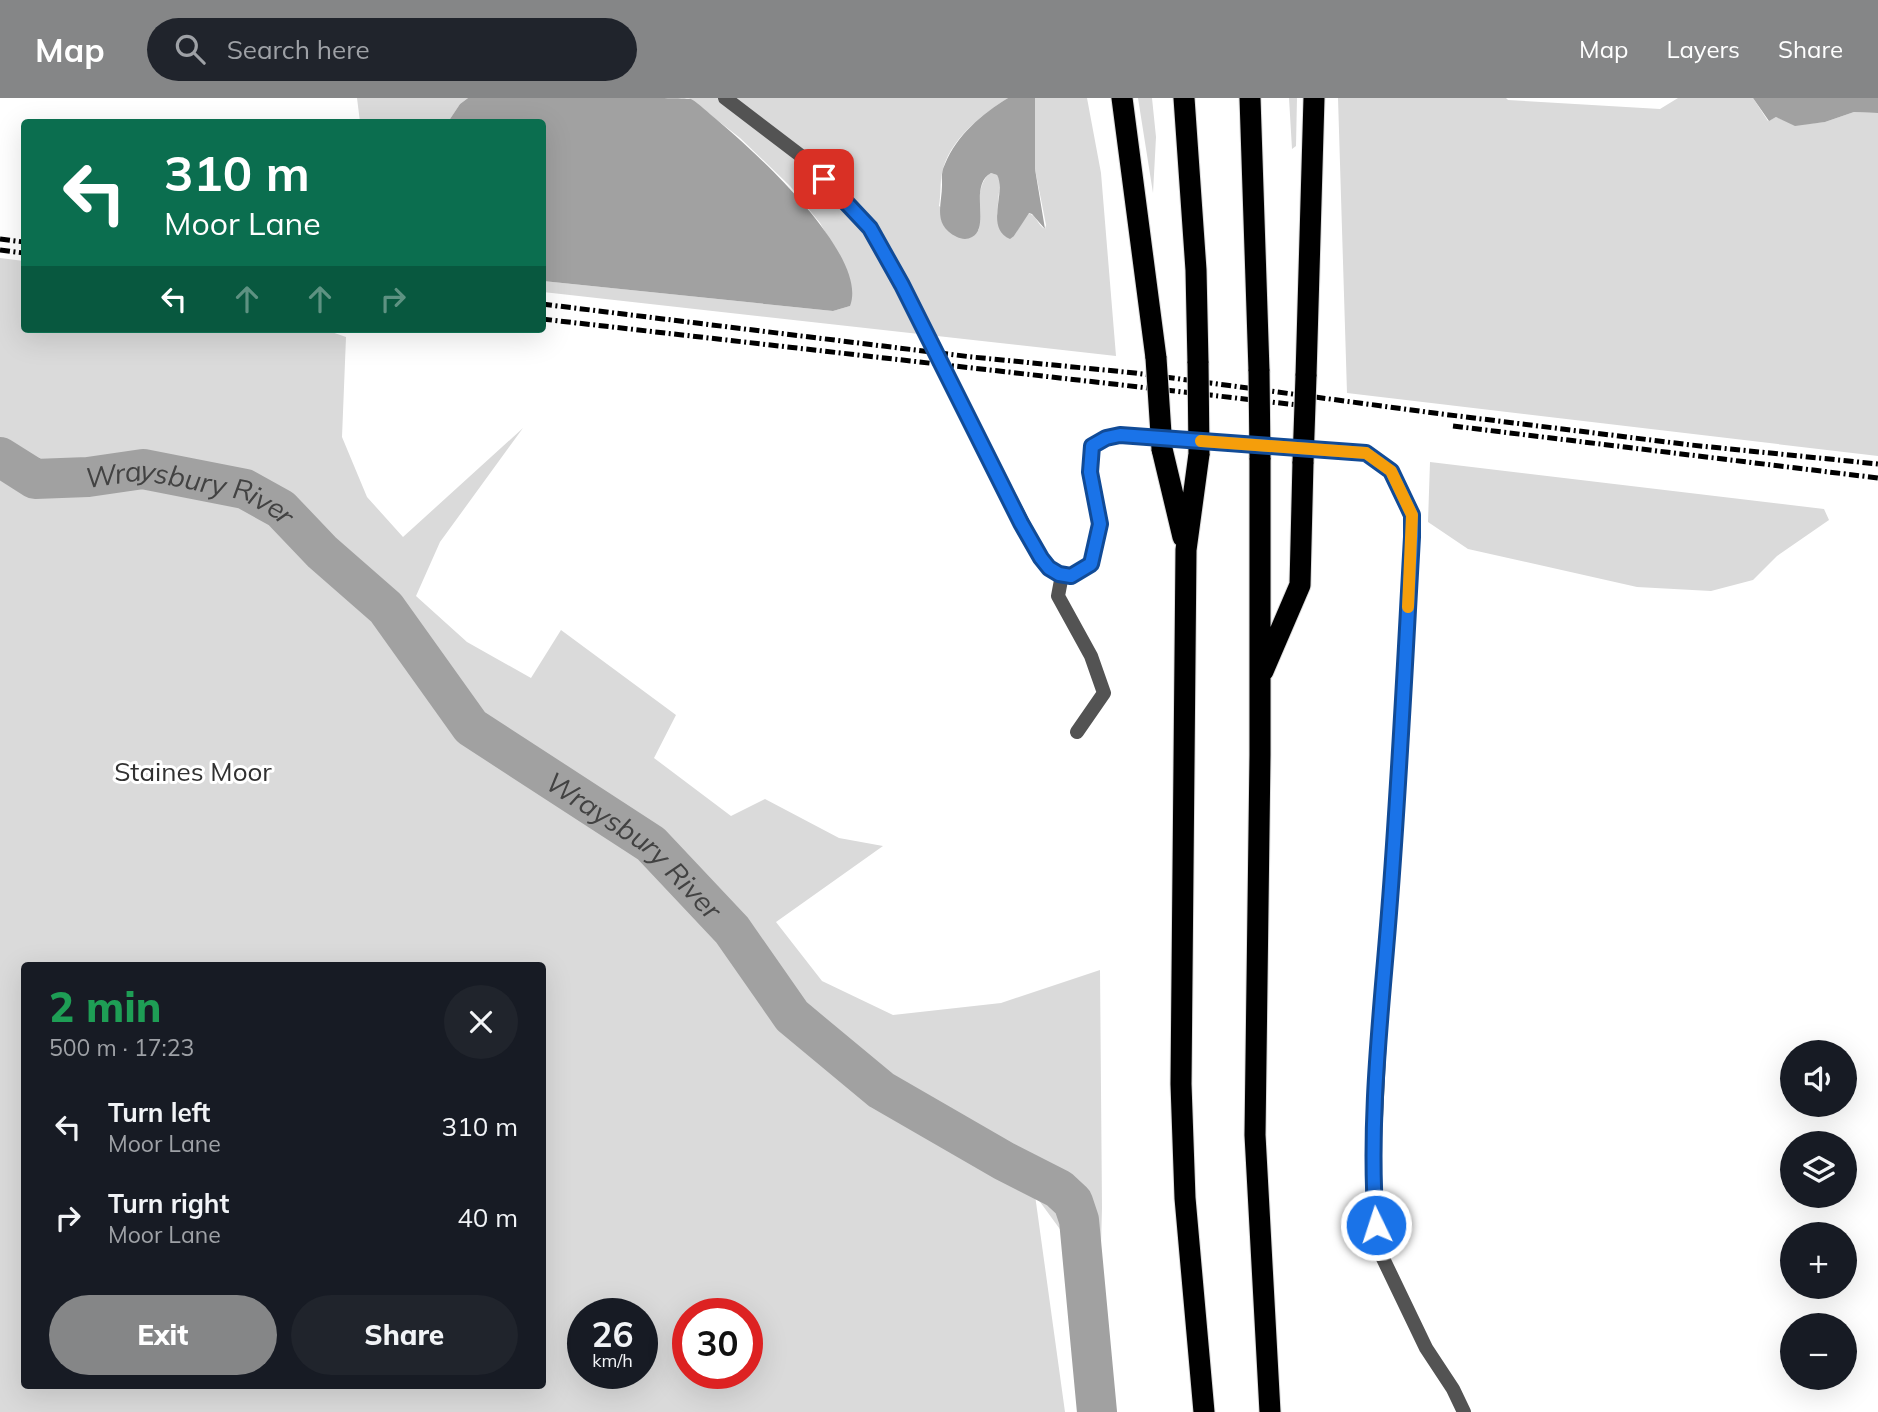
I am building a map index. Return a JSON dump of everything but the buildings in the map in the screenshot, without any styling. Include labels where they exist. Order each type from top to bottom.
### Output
[{"type":"highway","points":[[1122,98],[1156,358],[1162,449],[1186,550]]},
{"type":"highway","points":[[1184,98],[1196,270],[1199,454],[1186,550],[1181,1084],[1185,1198],[1204,1412]]},
{"type":"highway","points":[[1250,98],[1260,458],[1255,1135],[1270,1412]]},
{"type":"highway","points":[[1260,679],[1300,584],[1314,98]]},
{"type":"street","points":[[724,98],[809,162],[870,228],[913,304],[967,415],[1041,558],[1049,568],[1062,575],[1071,576],[1091,564],[1100,524],[1090,472],[1092,446],[1106,438],[1120,435],[1366,453],[1391,471],[1412,515],[1373,1179],[1378,1248],[1426,1348],[1453,1389],[1464,1412]]},
{"type":"street","points":[[1062,575],[1058,596],[1091,656],[1104,693],[1077,732]]},
{"type":"green space","points":[[357,98],[468,98],[460,104],[450,119],[360,119]]},
{"type":"green space","points":[[689,98],[1008,98],[977,120],[951,150],[942,173],[939,206],[979,230],[980,191],[991,173],[997,175],[1000,181],[997,214],[1014,236],[1028,213],[1045,229],[1046,225],[1035,169],[1035,98],[1087,98],[1101,173],[1116,356],[546,292],[546,281],[833,311],[850,306],[843,263],[820,223],[790,186],[740,138]]},
{"type":"green space","points":[[1138,98],[1152,98],[1156,137],[1153,193]]},
{"type":"green space","points":[[1289,98],[1297,98],[1296,146],[1292,149]]},
{"type":"green space","points":[[1338,98],[1506,98],[1660,109],[1678,98],[1753,98],[1768,121],[1776,117],[1796,125],[1825,122],[1854,112],[1878,113],[1878,456],[1347,393]]},
{"type":"green space","name":"Staines Moor","points":[[0,258],[21,261],[21,333],[334,333],[346,337],[342,437],[367,497],[403,537],[523,428],[440,542],[416,596],[467,642],[531,678],[561,630],[676,715],[654,758],[731,816],[765,799],[839,838],[883,846],[776,922],[822,981],[893,1015],[1001,1003],[1100,970],[1100,1284],[1035,1195],[1065,1412],[0,1412]]},
{"type":"green space","points":[[1430,462],[1824,509],[1829,520],[1777,556],[1753,580],[1711,591],[1637,587],[1468,549],[1428,522]]},
{"type":"shaded area","points":[[468,98],[691,99],[755,154],[826,232],[843,259],[851,285],[850,306],[833,311],[546,281],[546,119],[450,119],[460,104]]},
{"type":"shaded area","points":[[1008,98],[1035,98],[1035,169],[1045,229],[1029,213],[1014,236],[1010,239],[1002,234],[997,218],[999,182],[997,175],[991,173],[984,179],[981,187],[980,225],[977,232],[970,238],[959,238],[949,232],[941,221],[944,167],[950,153],[971,126]]},
{"type":"shaded area","points":[[1753,98],[1878,98],[1878,113],[1854,112],[1825,122],[1795,126],[1776,117],[1769,121]]},
{"type":"waterway","name":"Wraysbury River","points":[[0,457],[35,479],[88,477],[143,469],[245,489],[281,509],[322,552],[386,608],[471,727],[651,844],[732,930],[792,1016],[881,1090],[1004,1161],[1059,1189],[1073,1202],[1079,1220],[1097,1412]]},
{"type":"railway","points":[[0,239],[21,242]]},
{"type":"railway","points":[[0,250],[21,253]]},
{"type":"railway","points":[[546,304],[972,357],[1135,373],[1691,445],[1878,464]]},
{"type":"railway","points":[[546,319],[1315,407]]},
{"type":"railway","points":[[1453,426],[1878,478]]},
{"type":"slow traffic","points":[[1201,441],[1366,453],[1391,471],[1412,515],[1408,607]]},
{"type":"route","points":[[824,179],[870,228],[913,304],[1021,523],[1041,558],[1049,568],[1059,574],[1071,576],[1091,564],[1100,524],[1090,472],[1092,446],[1106,438],[1120,435],[1366,453],[1391,471],[1412,515],[1412,537],[1395,837],[1381,1016],[1373,1179],[1376,1225]]}]
